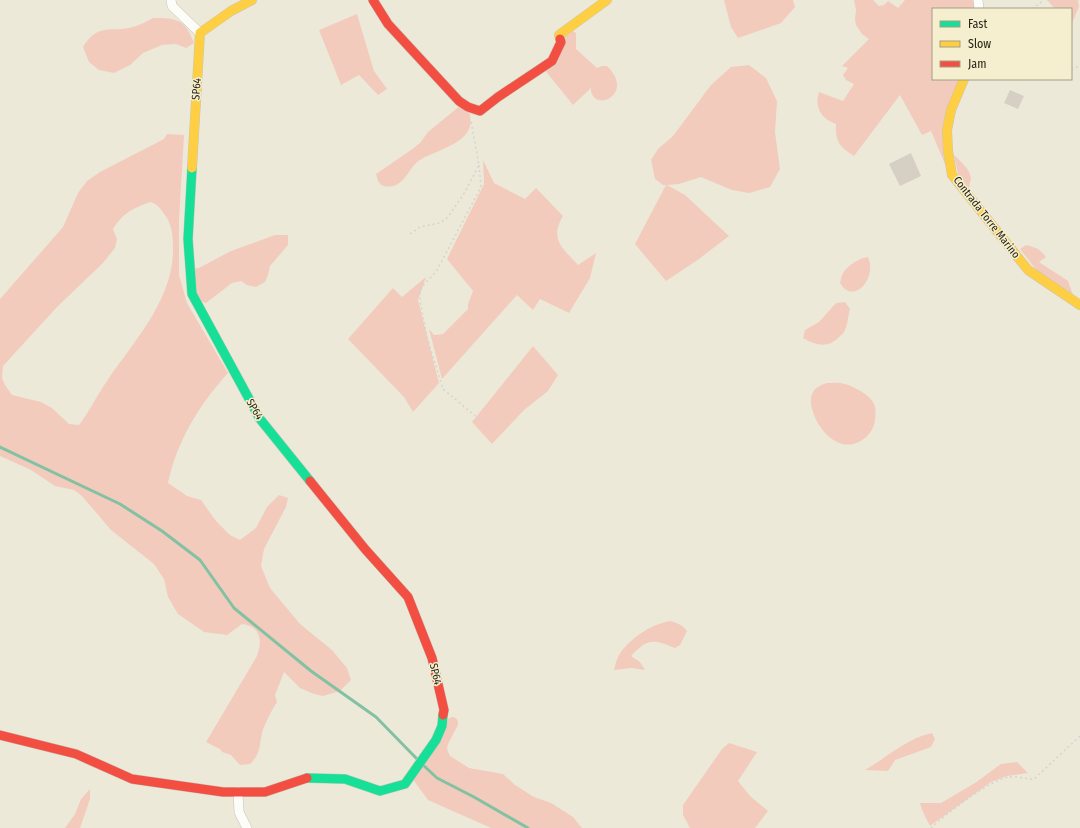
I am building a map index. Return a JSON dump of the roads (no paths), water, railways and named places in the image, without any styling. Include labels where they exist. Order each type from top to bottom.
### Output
[{"type":"street","points":[[171,0],[172,6],[200,33],[231,11],[252,0]]},
{"type":"street","points":[[373,0],[388,24],[459,100],[468,107],[480,112],[498,97],[552,61],[561,42],[559,35],[607,0]]},
{"type":"street","name":"SP64","points":[[0,735],[76,754],[132,779],[223,792],[265,792],[310,777],[346,779],[380,791],[405,784],[436,740],[442,726],[444,710],[432,658],[408,598],[365,549],[260,418],[192,294],[188,238],[200,33]]},
{"type":"street","name":"Contrada Torre Marino","points":[[964,80],[951,110],[947,130],[948,151],[952,175],[1028,270],[1080,305]]},
{"type":"street","points":[[238,792],[239,812],[247,828]]},
{"type":"waterway","points":[[0,447],[120,504],[162,531],[200,560],[234,608],[311,671],[376,717],[418,760]]},
{"type":"waterway","points":[[422,764],[437,778],[528,828]]}]
